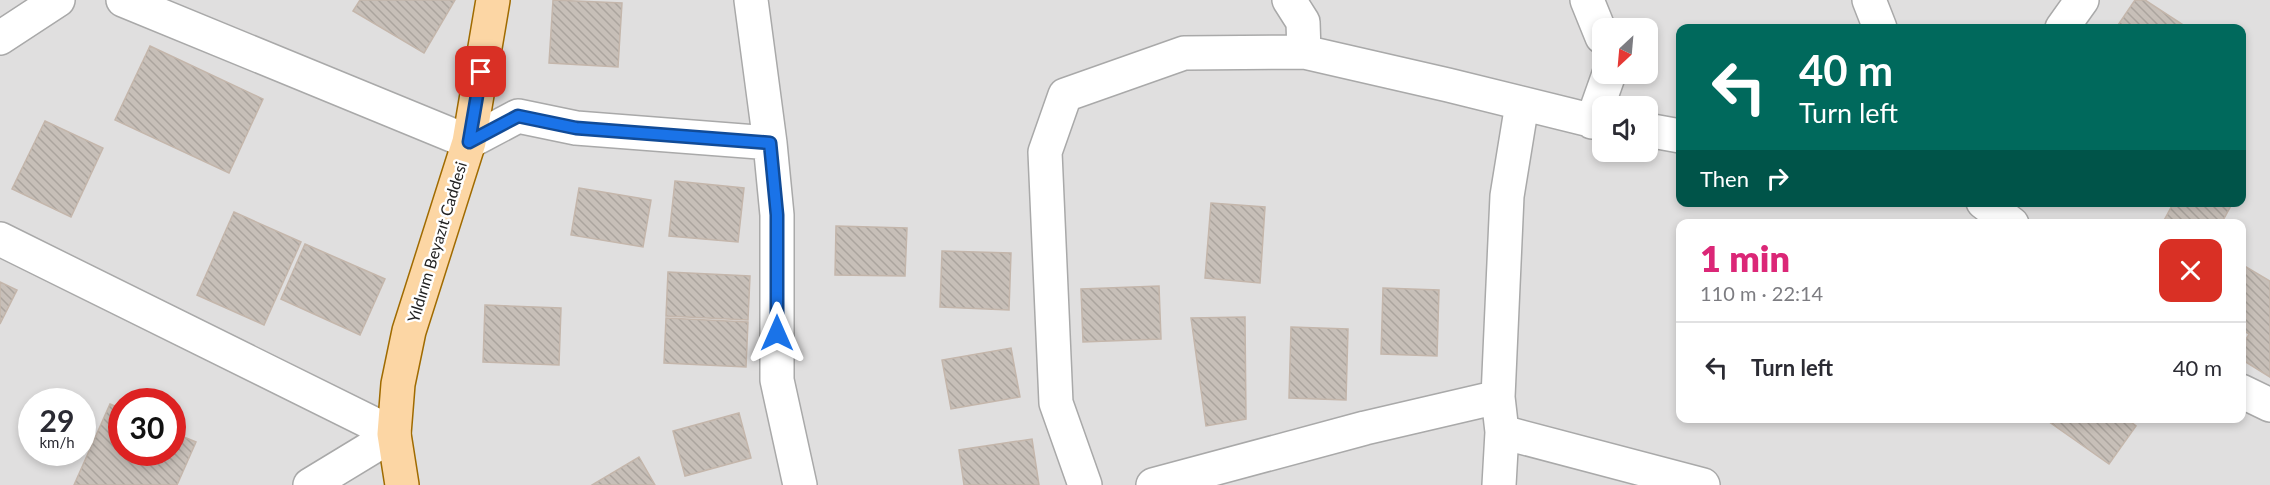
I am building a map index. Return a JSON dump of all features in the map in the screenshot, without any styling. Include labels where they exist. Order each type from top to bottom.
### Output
[{"type":"main road","name":"Yıldırım Beyazıt Caddesi","points":[[402,485],[394,434],[398,384],[409,331],[469,142],[494,0]]},
{"type":"street","points":[[0,39],[58,0]]},
{"type":"street","points":[[123,0],[469,142],[518,116],[576,128],[770,143]]},
{"type":"street","points":[[751,0],[777,215],[777,380],[800,485]]},
{"type":"street","points":[[1289,0],[1303,22],[1304,52]]},
{"type":"street","points":[[1587,0],[1594,18]]},
{"type":"street","points":[[1869,0],[1878,24]]},
{"type":"street","points":[[2064,24],[2082,0]]},
{"type":"street","points":[[1085,485],[1056,403],[1045,152],[1065,95],[1184,53],[1304,52],[1592,121]]},
{"type":"street","points":[[1499,485],[1502,432],[1498,397],[1507,195],[1522,104]]},
{"type":"street","points":[[1658,132],[1676,135]]},
{"type":"street","points":[[1990,207],[2005,219]]},
{"type":"street","points":[[0,239],[394,434]]},
{"type":"street","points":[[2246,393],[2270,405]]},
{"type":"street","points":[[1153,485],[1365,429],[1498,397]]},
{"type":"street","points":[[1502,432],[1703,485]]},
{"type":"street","points":[[310,485],[394,434]]},
{"type":"shaded area","points":[[0,0],[2270,0],[2270,485],[0,485]]},
{"type":"building","points":[[360,0],[455,0],[424,53],[353,11]]},
{"type":"building","points":[[553,0],[622,3],[618,67],[549,63]]},
{"type":"building","points":[[2135,0],[2145,0],[2182,24],[2119,24]]},
{"type":"building","points":[[150,46],[263,99],[229,173],[115,120]]},
{"type":"building","points":[[45,121],[103,148],[71,217],[12,189]]},
{"type":"building","points":[[675,181],[744,188],[738,242],[669,236]]},
{"type":"building","points":[[579,188],[651,200],[643,247],[571,235]]},
{"type":"building","points":[[1211,203],[1265,207],[1260,283],[1205,278]]},
{"type":"building","points":[[2171,207],[2230,207],[2224,219],[2165,219]]},
{"type":"building","points":[[234,212],[301,242],[264,325],[197,295]]},
{"type":"building","points":[[836,226],[907,228],[905,276],[835,275]]},
{"type":"building","points":[[305,244],[385,279],[360,335],[281,299]]},
{"type":"building","points":[[942,251],[1011,253],[1009,310],[940,307]]},
{"type":"building","points":[[2246,267],[2270,281],[2270,377],[2246,362],[2246,339],[2249,334],[2246,332]]},
{"type":"building","points":[[668,272],[750,276],[748,320],[666,316]]},
{"type":"building","points":[[0,282],[17,290],[0,324]]},
{"type":"building","points":[[1159,286],[1161,339],[1083,342],[1081,289]]},
{"type":"building","points":[[1383,288],[1439,290],[1437,356],[1381,354]]},
{"type":"building","points":[[485,305],[561,308],[559,365],[483,362]]},
{"type":"building","points":[[1245,317],[1246,419],[1206,426],[1191,318]]},
{"type":"building","points":[[666,318],[748,322],[746,367],[664,363]]},
{"type":"building","points":[[1291,327],[1348,329],[1346,400],[1289,398]]},
{"type":"building","points":[[1011,348],[1020,397],[951,409],[942,360]]},
{"type":"building","points":[[108,408],[108,466],[185,466],[177,485],[74,485],[82,466],[96,466],[96,436]]},
{"type":"building","points":[[739,413],[751,458],[685,476],[673,431]]},
{"type":"building","points":[[2051,423],[2132,423],[2136,426],[2109,464]]},
{"type":"building","points":[[186,438],[196,442],[186,465]]},
{"type":"building","points":[[1032,439],[1039,485],[964,485],[959,450]]},
{"type":"building","points":[[639,457],[655,485],[592,485]]},
{"type":"route","points":[[481,72],[469,142],[518,116],[576,128],[770,143],[777,215],[777,333]]}]
